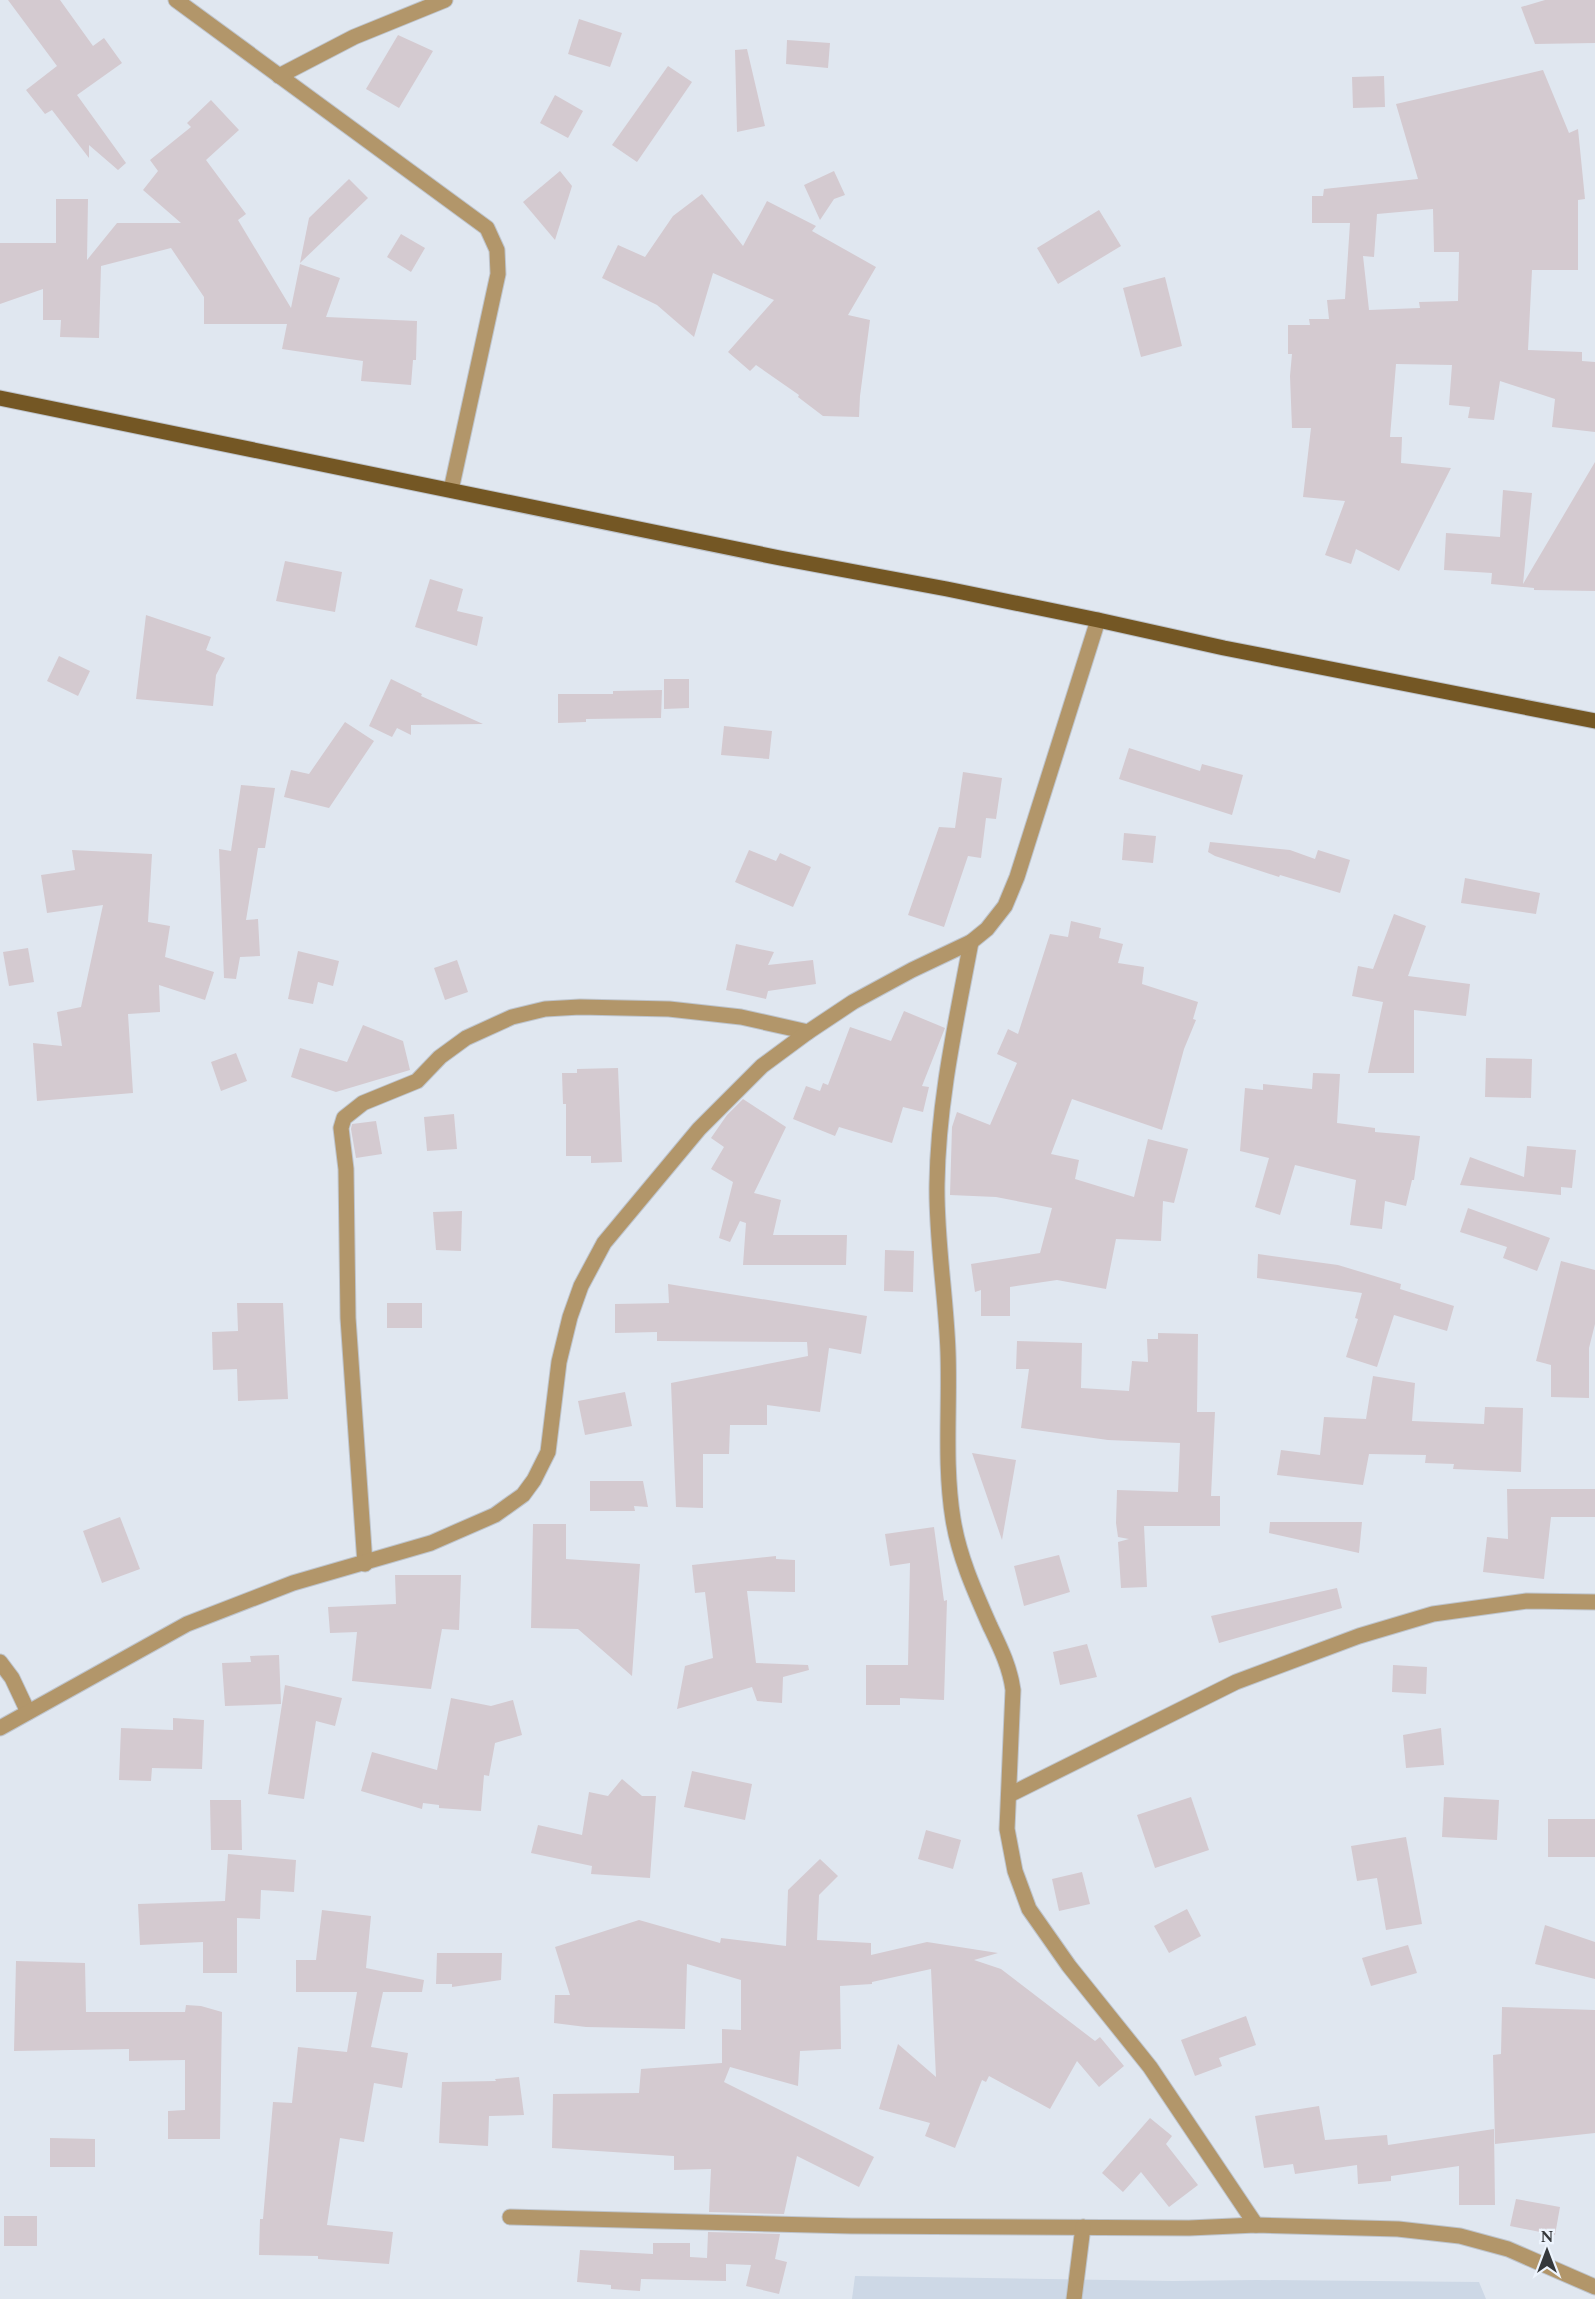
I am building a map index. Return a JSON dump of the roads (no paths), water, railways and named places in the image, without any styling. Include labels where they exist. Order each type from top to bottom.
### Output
[{"type":"main road","points":[[0,398],[769,556],[1595,721]]},
{"type":"street","points":[[176,0],[487,228],[497,250],[498,274],[451,490]]},
{"type":"street","points":[[279,76],[417,5],[445,0]]},
{"type":"street","points":[[0,1728],[187,1624],[293,1583],[431,1543],[495,1515],[523,1495],[534,1480],[548,1452],[559,1362],[570,1317],[581,1286],[604,1243],[699,1129],[762,1066],[853,1002],[971,942],[987,929],[1005,906],[1017,877],[1098,620]]},
{"type":"street","points":[[971,942],[944,1089],[938,1149],[937,1230],[948,1348],[950,1488],[953,1520],[960,1550],[974,1589],[1011,1672],[1013,1690],[1007,1829],[1015,1871],[1029,1909],[1069,1966],[1150,2067],[1256,2225]]},
{"type":"street","points":[[365,1564],[348,1318],[346,1169],[341,1128],[344,1118],[363,1103],[417,1081],[440,1057],[466,1038],[512,1017],[544,1009],[580,1007],[669,1009],[741,1017],[808,1032]]},
{"type":"street","points":[[1009,1795],[1236,1682],[1359,1636],[1433,1614],[1527,1601],[1595,1602]]},
{"type":"street","points":[[0,1662],[12,1678],[28,1712]]},
{"type":"street","points":[[510,2217],[851,2226],[1189,2228],[1256,2225],[1398,2229],[1460,2236],[1508,2249],[1595,2287]]},
{"type":"street","points":[[1074,2299],[1083,2227]]}]
